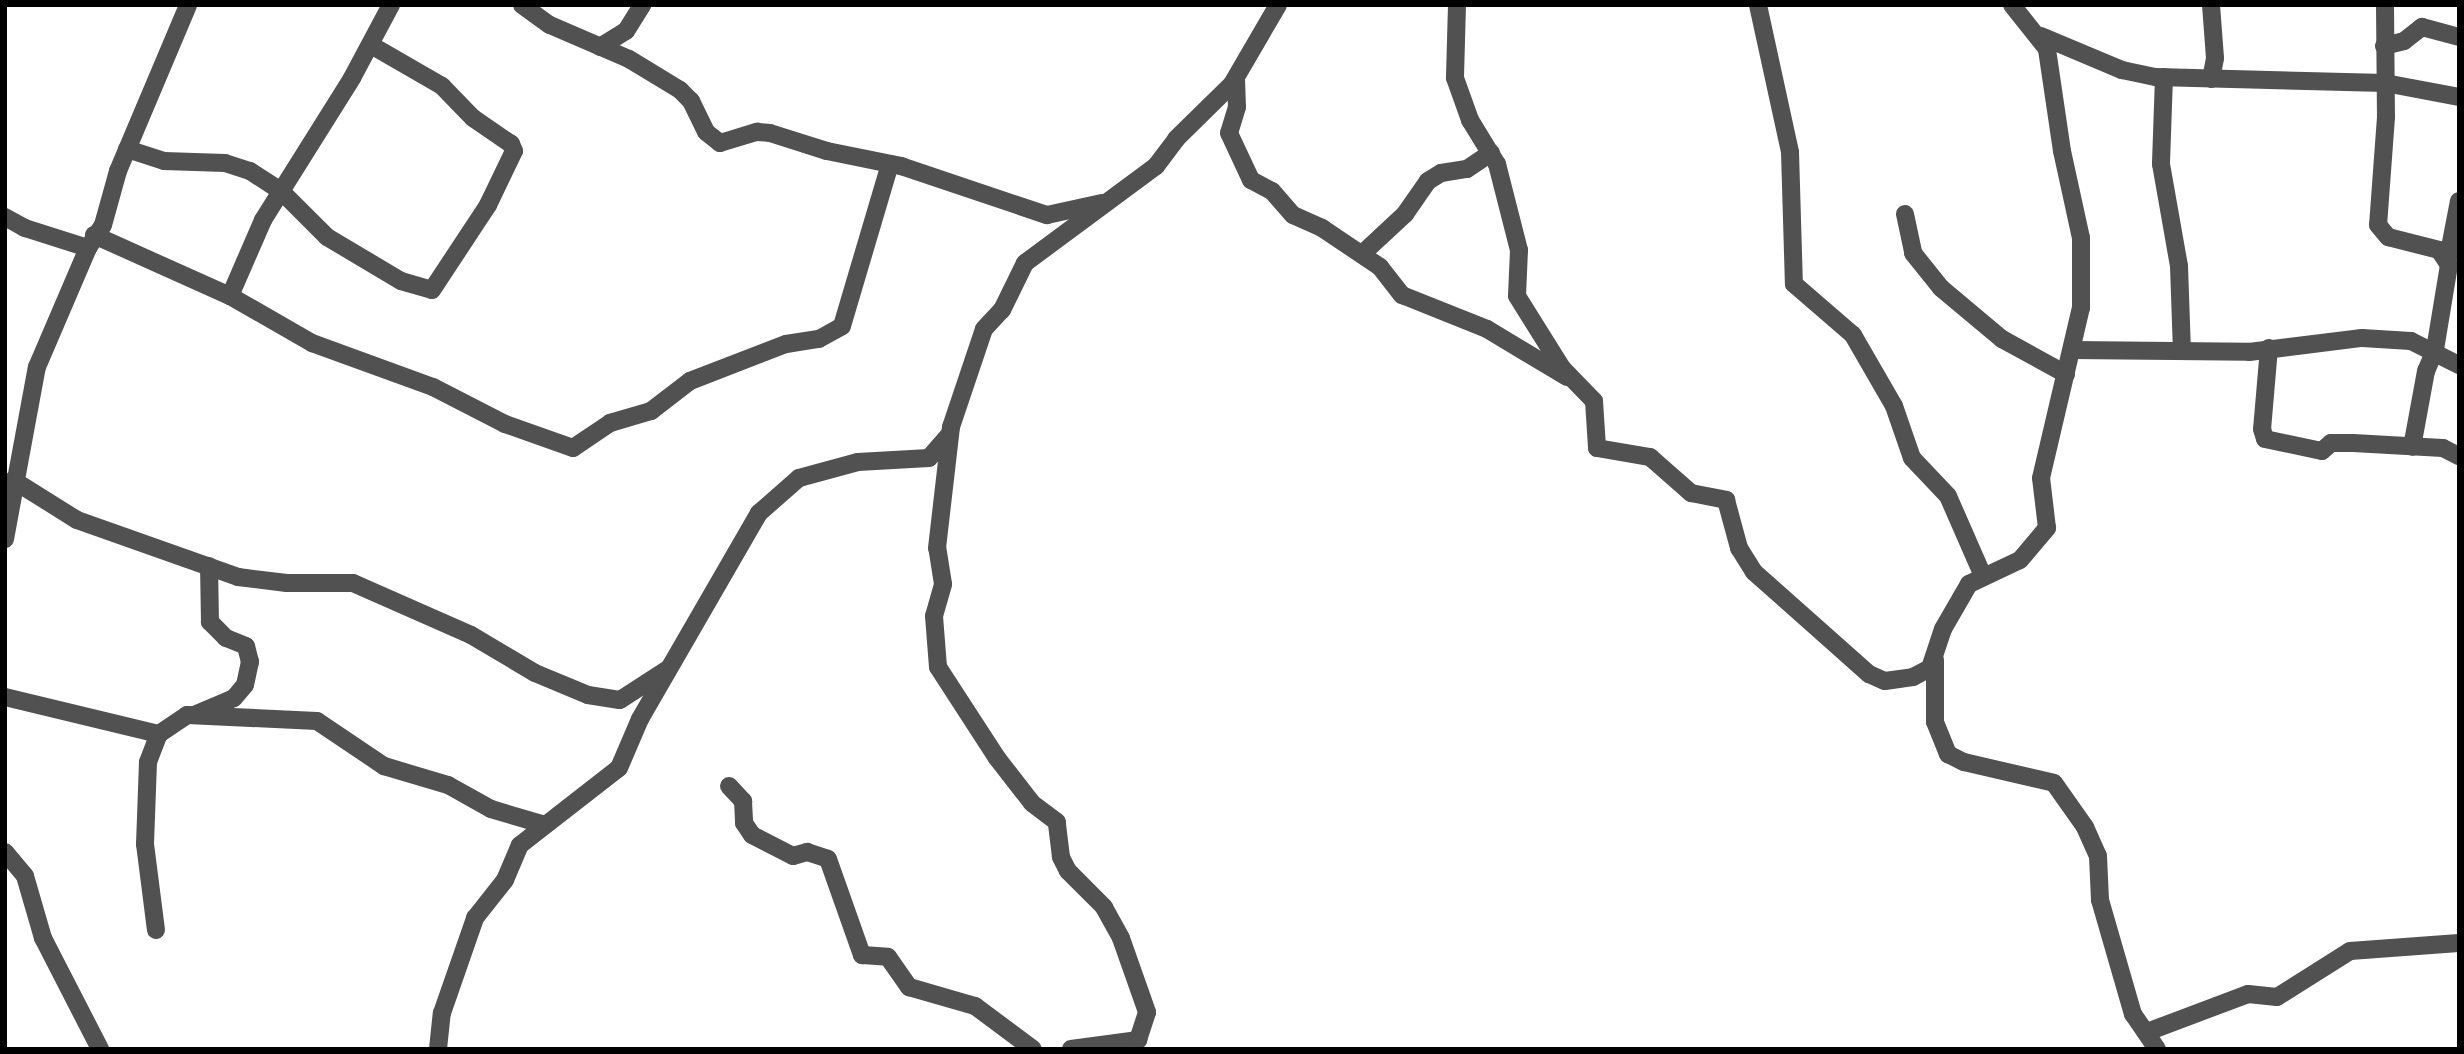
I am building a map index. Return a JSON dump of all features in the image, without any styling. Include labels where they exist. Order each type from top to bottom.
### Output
[{"type":"street","points":[[5,539],[13,480],[12,454],[37,367],[91,242],[103,225],[127,149],[188,5]]},
{"type":"street","points":[[230,296],[281,191],[371,45],[391,5]]},
{"type":"street","points":[[522,5],[550,25],[629,59],[685,94],[706,132],[720,143],[760,132],[890,164],[1047,215],[1109,201]]},
{"type":"street","points":[[600,47],[626,31],[642,5]]},
{"type":"street","points":[[1071,1049],[1138,1040],[1147,1012],[1121,938],[1104,906],[1069,872],[1061,858],[1056,822],[1032,803],[997,758],[938,667],[934,616],[943,584],[937,548],[951,433],[979,340],[1002,310],[1019,271],[1044,247],[1156,166],[1176,139],[1236,79],[1278,5]]},
{"type":"street","points":[[1457,5],[1455,78],[1470,120],[1491,153],[1519,250],[1517,296],[1575,381],[1596,406],[1598,449],[1650,457],[1692,493],[1726,500],[1743,556],[1754,572],[1869,674],[1885,681],[1913,677],[1935,660]]},
{"type":"street","points":[[1758,5],[1790,152],[1794,284],[1853,335],[1894,406],[1912,458],[1948,496],[1983,576]]},
{"type":"street","points":[[2012,5],[2041,36],[2047,49],[2062,151],[2081,238],[2082,291],[2072,350],[2041,478],[2045,530],[2020,560],[1969,584],[1960,597],[1943,629],[1935,660],[1935,722],[1948,754],[1964,762],[2050,781],[2064,794],[2085,827],[2098,856],[2100,900],[2133,1014],[2157,1049]]},
{"type":"street","points":[[2211,5],[2215,49],[2211,79]]},
{"type":"street","points":[[2385,5],[2379,230],[2388,237],[2439,250],[2448,258]]},
{"type":"street","points":[[2384,46],[2404,41],[2422,27],[2459,37]]},
{"type":"street","points":[[2041,36],[2122,70],[2164,77],[2385,83],[2456,102]]},
{"type":"street","points":[[127,149],[164,161],[236,165],[281,191],[327,237],[362,259],[426,290],[440,283],[514,151],[511,144],[473,118],[442,86],[371,45]]},
{"type":"street","points":[[2164,77],[2161,164],[2179,266],[2182,351]]},
{"type":"street","points":[[1236,79],[1237,107],[1228,132],[1244,173],[1272,191],[1293,215],[1362,254],[1402,295],[1487,329],[1575,381]]},
{"type":"street","points":[[1362,254],[1405,214],[1428,181],[1441,173],[1467,169],[1491,153]]},
{"type":"street","points":[[5,217],[24,228],[91,242],[230,296],[312,343],[433,387],[550,442],[579,447],[610,423],[651,411],[690,381],[786,344],[819,339],[842,326],[890,164]]},
{"type":"street","points":[[2412,447],[2426,371],[2435,350],[2447,290],[2448,258],[2459,201]]},
{"type":"street","points":[[1905,214],[1913,253],[1941,288],[2002,340],[2066,374]]},
{"type":"street","points":[[2072,350],[2182,351],[2269,348],[2362,338],[2411,341],[2435,350],[2459,365]]},
{"type":"street","points":[[2269,348],[2262,429],[2265,439],[2322,451],[2333,443],[2443,449],[2459,456]]},
{"type":"street","points":[[438,1049],[442,1013],[470,928],[505,880],[520,845],[619,768],[669,668],[759,513],[779,500],[791,484],[858,462],[929,458],[940,451],[951,433]]},
{"type":"street","points":[[13,480],[77,520],[256,581],[353,583],[471,635],[536,673],[606,700],[633,695],[669,668]]},
{"type":"street","points":[[193,716],[234,698],[245,685],[250,662],[246,646],[226,638],[210,622],[209,566]]},
{"type":"street","points":[[5,697],[159,734]]},
{"type":"street","points":[[156,930],[145,844],[148,762],[159,734],[180,718],[193,716],[317,721],[384,766],[447,785],[491,809],[545,825]]},
{"type":"street","points":[[729,786],[743,801],[744,823],[752,835],[793,856],[807,852],[828,859],[862,955],[888,957],[909,988],[975,1006],[1033,1049]]},
{"type":"street","points":[[5,852],[25,876],[43,938],[100,1049]]},
{"type":"street","points":[[2147,1032],[2248,995],[2277,997],[2350,951],[2459,943]]}]
